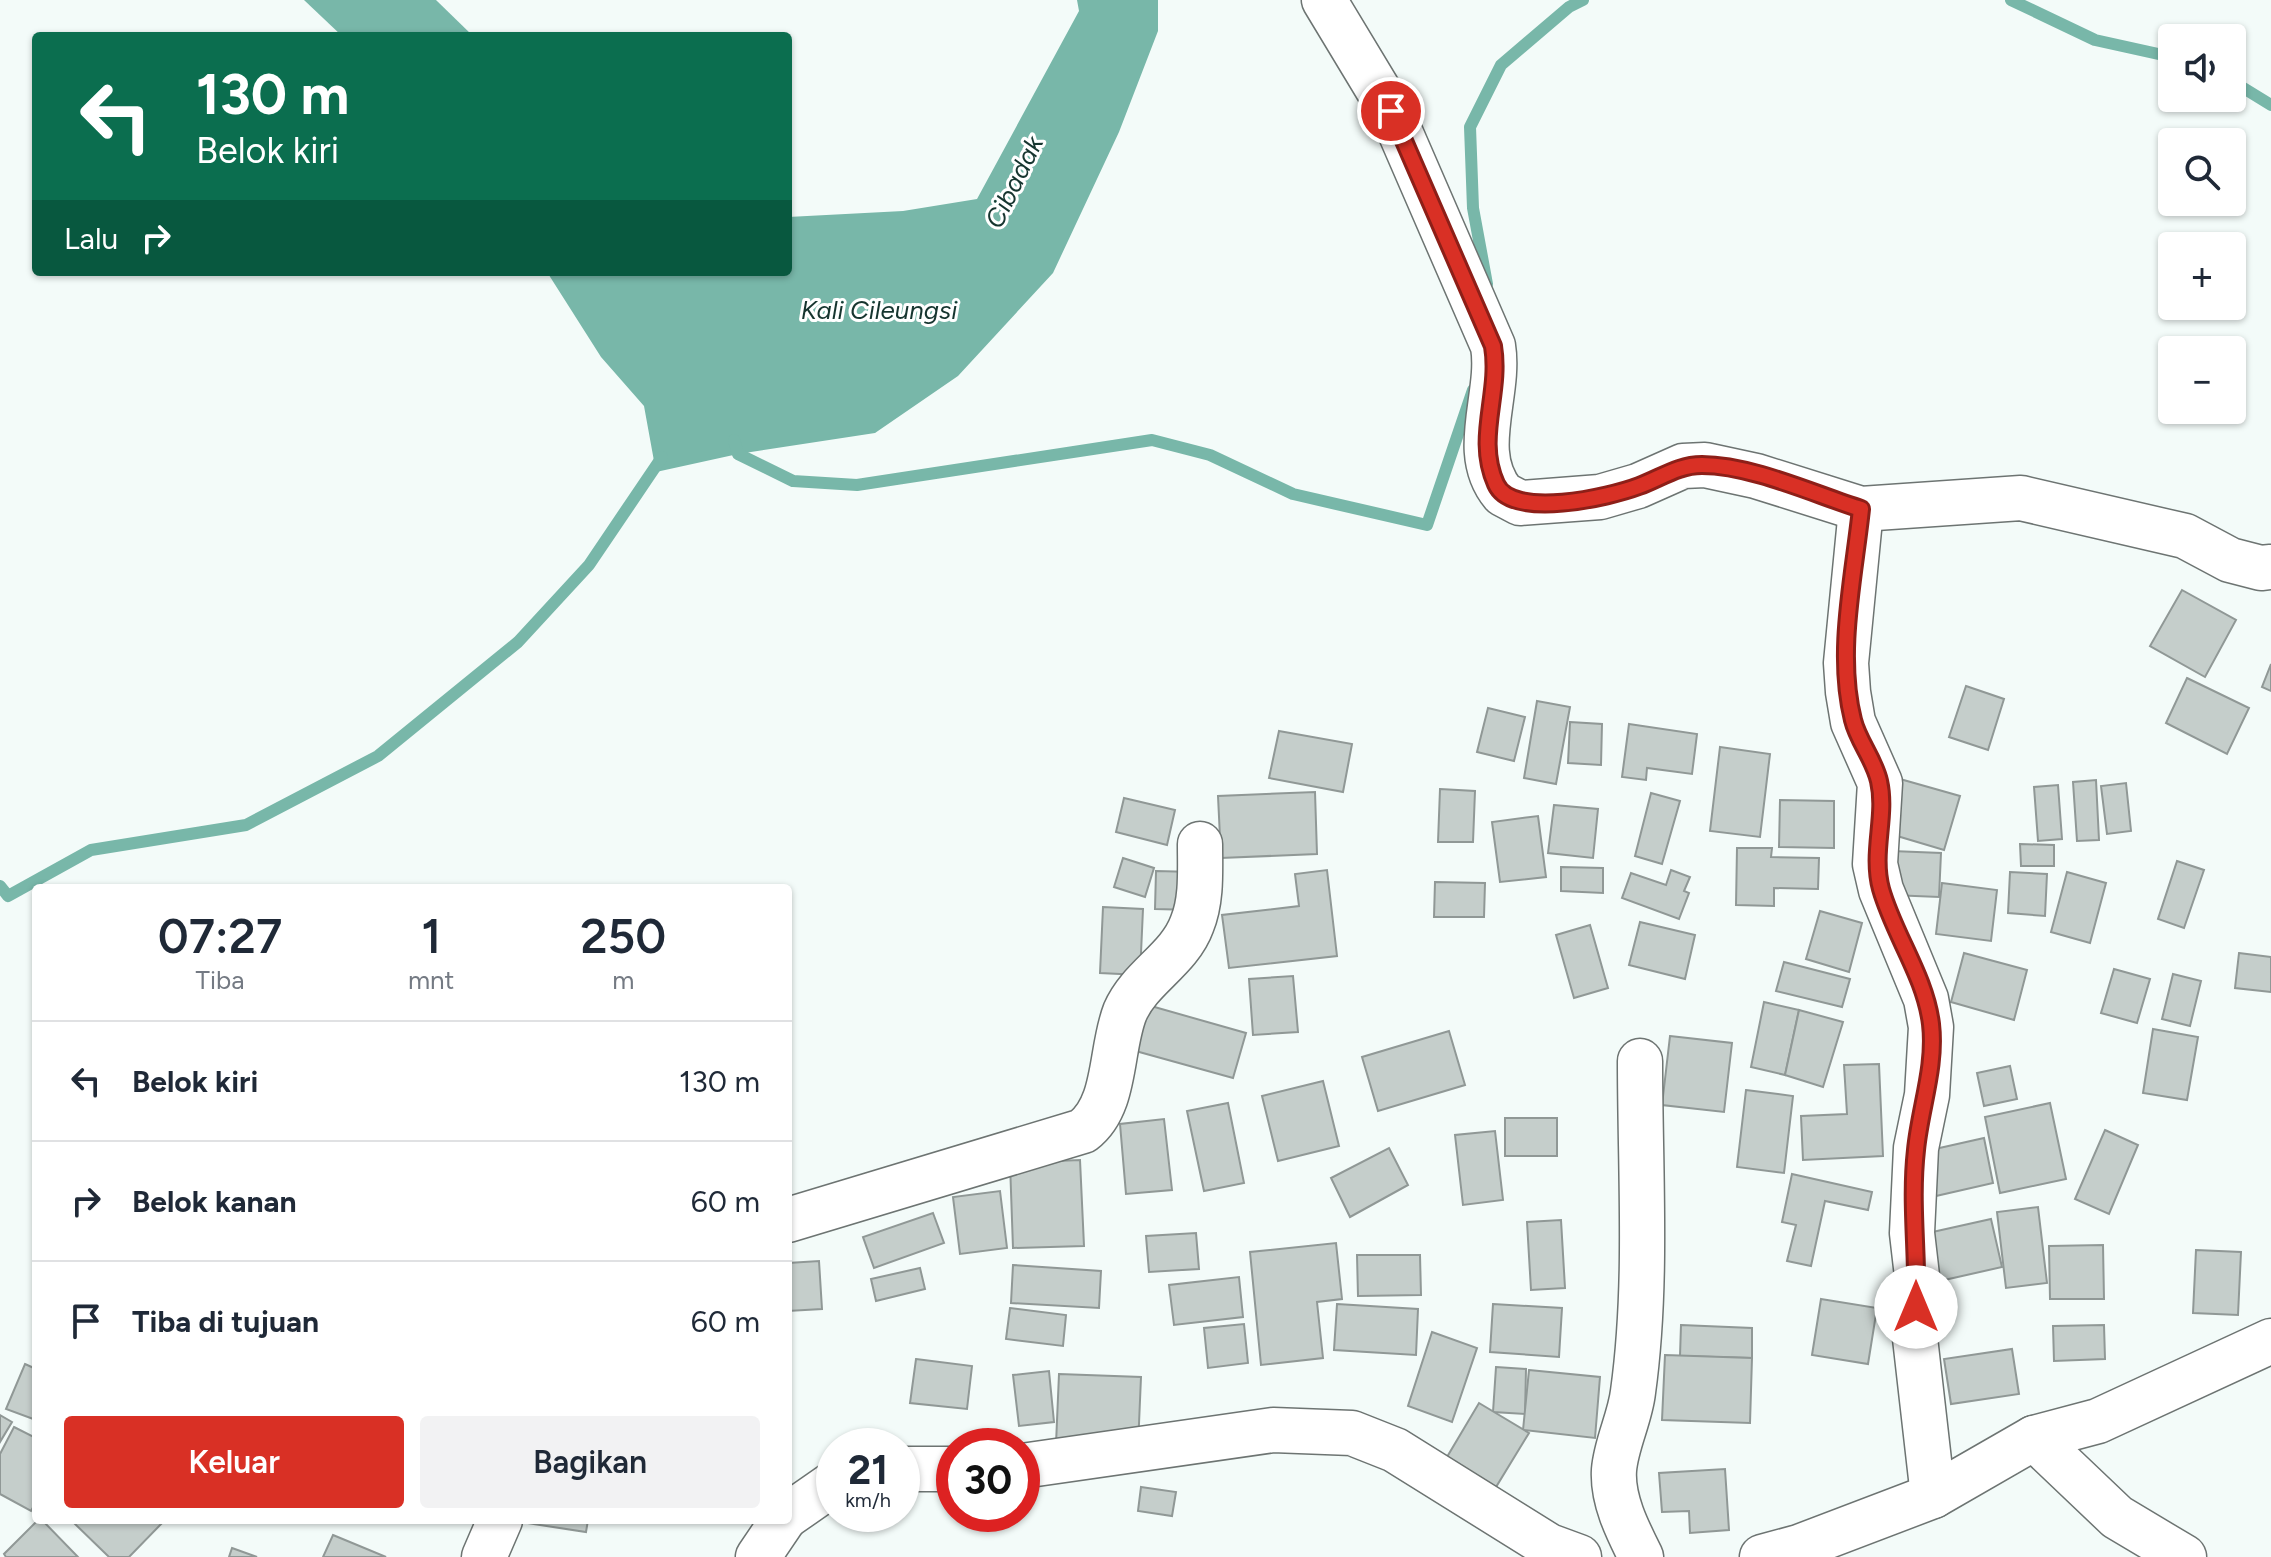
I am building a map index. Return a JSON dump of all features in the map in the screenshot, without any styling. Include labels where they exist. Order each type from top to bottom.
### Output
[{"type":"street","points":[[1324,0],[1391,111],[1493,346],[1496,364],[1485,453],[1497,487],[1520,503],[1600,497],[1638,486],[1683,466],[1705,465],[1756,476],[1861,509],[2021,498],[2185,536],[2230,560],[2261,568],[2271,567]]},
{"type":"street","points":[[1861,509],[1846,663],[1848,692],[1853,722],[1880,783],[1875,864],[1881,890],[1926,999],[1931,1027],[1927,1095],[1916,1148],[1912,1233],[1917,1276],[1915,1338],[1933,1496]]},
{"type":"street","points":[[792,1219],[1083,1131],[1096,1121],[1104,1105],[1114,1050],[1126,1010],[1137,992],[1181,947],[1193,923],[1198,902],[1200,844]]},
{"type":"street","points":[[1640,1061],[1638,1318],[1633,1394],[1614,1469],[1616,1492],[1627,1528],[1641,1557]]},
{"type":"street","points":[[1762,1557],[1799,1547],[1933,1496],[2034,1438],[2098,1421],[2271,1341]]},
{"type":"street","points":[[1040,1463],[1273,1430],[1352,1433],[1395,1450],[1559,1553]]},
{"type":"street","points":[[2034,1438],[2117,1517],[2184,1557]]},
{"type":"street","points":[[792,1512],[816,1496]]},
{"type":"street","points":[[484,1557],[498,1524]]},
{"type":"street","points":[[758,1557],[780,1524]]},
{"type":"water","points":[[304,0],[436,0],[469,32],[338,32]]},
{"type":"water","name":"Kali Cileungsi","points":[[1077,0],[1158,0],[1158,31],[1119,132],[1053,273],[958,376],[875,433],[738,454],[656,472],[644,406],[601,357],[550,276],[792,276],[792,217],[903,211],[977,199],[1079,11]]},
{"type":"building","points":[[2182,590],[2236,620],[2205,677],[2150,646]]},
{"type":"building","points":[[2271,664],[2271,691],[2262,687]]},
{"type":"building","points":[[2187,678],[2249,708],[2227,754],[2166,723]]},
{"type":"building","points":[[1966,686],[2004,699],[1988,750],[1949,737]]},
{"type":"building","points":[[1537,701],[1570,707],[1556,784],[1524,778]]},
{"type":"building","points":[[1488,708],[1525,717],[1514,761],[1477,752]]},
{"type":"building","points":[[1570,722],[1602,724],[1601,765],[1568,763]]},
{"type":"building","points":[[1629,724],[1697,734],[1692,774],[1647,768],[1646,780],[1622,777]]},
{"type":"building","points":[[1279,731],[1352,744],[1343,792],[1269,778]]},
{"type":"building","points":[[1720,747],[1770,754],[1760,837],[1710,831]]},
{"type":"building","points":[[1893,777],[1960,796],[1944,850],[1877,830]]},
{"type":"building","points":[[2096,780],[2099,840],[2077,841],[2073,782]]},
{"type":"building","points":[[2126,783],[2131,831],[2107,834],[2101,786]]},
{"type":"building","points":[[2058,785],[2062,839],[2038,841],[2034,787]]},
{"type":"building","points":[[1440,789],[1475,791],[1473,842],[1438,842]]},
{"type":"building","points":[[1315,792],[1317,854],[1221,858],[1218,796]]},
{"type":"building","points":[[1651,793],[1680,801],[1662,864],[1635,856]]},
{"type":"building","points":[[1124,798],[1175,810],[1167,845],[1116,832]]},
{"type":"building","points":[[1780,800],[1834,801],[1834,848],[1779,847]]},
{"type":"building","points":[[1554,805],[1598,809],[1593,858],[1548,853]]},
{"type":"building","points":[[1538,816],[1546,877],[1500,882],[1492,822]]},
{"type":"building","points":[[2020,844],[2054,845],[2054,866],[2021,866]]},
{"type":"building","points":[[1737,848],[1772,848],[1771,857],[1819,858],[1818,889],[1774,888],[1774,906],[1736,905]]},
{"type":"building","points":[[1892,851],[1941,853],[1939,897],[1891,895]]},
{"type":"building","points":[[1123,858],[1154,868],[1145,897],[1114,887]]},
{"type":"building","points":[[2177,861],[2204,870],[2184,928],[2158,919]]},
{"type":"building","points":[[1561,867],[1603,868],[1603,893],[1561,891]]},
{"type":"building","points":[[1327,870],[1337,956],[1229,968],[1222,915],[1299,906],[1295,874]]},
{"type":"building","points":[[1671,870],[1690,877],[1684,891],[1689,893],[1679,919],[1622,898],[1631,873],[1666,885]]},
{"type":"building","points":[[1156,871],[1194,872],[1193,910],[1155,909]]},
{"type":"building","points":[[2010,872],[2047,874],[2045,916],[2008,913]]},
{"type":"building","points":[[2067,872],[2106,883],[2090,943],[2051,932]]},
{"type":"building","points":[[1435,882],[1485,883],[1484,917],[1434,917]]},
{"type":"building","points":[[1942,883],[1997,890],[1991,941],[1936,934]]},
{"type":"building","points":[[1103,907],[1143,909],[1140,975],[1100,973]]},
{"type":"building","points":[[1820,911],[1862,923],[1849,972],[1806,959]]},
{"type":"building","points":[[1640,922],[1695,935],[1685,979],[1629,965]]},
{"type":"building","points":[[1590,925],[1608,988],[1574,998],[1556,935]]},
{"type":"building","points":[[1964,953],[2027,970],[2014,1020],[1951,1002]]},
{"type":"building","points":[[2239,953],[2271,957],[2271,992],[2235,988]]},
{"type":"building","points":[[1784,962],[1850,979],[1842,1007],[1776,991]]},
{"type":"building","points":[[2114,969],[2150,979],[2137,1023],[2101,1013]]},
{"type":"building","points":[[2173,974],[2201,981],[2190,1026],[2162,1019]]},
{"type":"building","points":[[1293,976],[1298,1032],[1253,1035],[1249,979]]},
{"type":"building","points":[[1764,1002],[1799,1010],[1785,1075],[1751,1067]]},
{"type":"building","points":[[1144,1004],[1246,1033],[1233,1078],[1132,1050]]},
{"type":"building","points":[[1799,1010],[1843,1022],[1823,1087],[1785,1075]]},
{"type":"building","points":[[2153,1029],[2198,1037],[2187,1100],[2143,1093]]},
{"type":"building","points":[[1449,1031],[1465,1085],[1378,1111],[1362,1057]]},
{"type":"building","points":[[1670,1036],[1732,1043],[1724,1112],[1662,1105]]},
{"type":"building","points":[[1879,1064],[1883,1156],[1803,1160],[1801,1116],[1847,1114],[1844,1065]]},
{"type":"building","points":[[2010,1066],[2017,1099],[1984,1106],[1977,1073]]},
{"type":"building","points":[[1323,1081],[1339,1146],[1278,1161],[1262,1096]]},
{"type":"building","points":[[1746,1090],[1793,1096],[1784,1173],[1737,1167]]},
{"type":"building","points":[[1228,1103],[1244,1183],[1204,1191],[1187,1111]]},
{"type":"building","points":[[2050,1103],[2066,1179],[2000,1193],[1985,1117]]},
{"type":"building","points":[[1505,1118],[1557,1118],[1557,1156],[1505,1156]]},
{"type":"building","points":[[1164,1119],[1172,1190],[1126,1194],[1120,1124]]},
{"type":"building","points":[[2105,1130],[2138,1145],[2109,1214],[2075,1199]]},
{"type":"building","points":[[1495,1131],[1503,1200],[1463,1205],[1455,1135]]},
{"type":"building","points":[[1984,1138],[1993,1183],[1936,1196],[1926,1151]]},
{"type":"building","points":[[1389,1148],[1408,1185],[1350,1217],[1331,1178]]},
{"type":"building","points":[[1080,1160],[1084,1246],[1013,1248],[1010,1163]]},
{"type":"building","points":[[1792,1174],[1872,1192],[1868,1210],[1825,1201],[1811,1266],[1787,1261],[1796,1225],[1782,1222]]},
{"type":"building","points":[[1000,1191],[1007,1248],[960,1254],[953,1197]]},
{"type":"building","points":[[2038,1207],[2047,1283],[2006,1288],[1997,1212]]},
{"type":"building","points":[[933,1213],[944,1243],[874,1268],[863,1237]]},
{"type":"building","points":[[1991,1219],[2002,1267],[1931,1283],[1919,1235]]},
{"type":"building","points":[[1561,1220],[1565,1288],[1531,1290],[1527,1222]]},
{"type":"building","points":[[1196,1233],[1199,1269],[1149,1272],[1146,1236]]},
{"type":"building","points":[[1336,1243],[1342,1299],[1317,1302],[1323,1358],[1261,1365],[1250,1252]]},
{"type":"building","points":[[2103,1245],[2104,1299],[2050,1299],[2049,1246]]},
{"type":"building","points":[[2196,1250],[2241,1252],[2238,1315],[2193,1313]]},
{"type":"building","points":[[1357,1255],[1420,1255],[1421,1295],[1358,1296]]},
{"type":"building","points":[[819,1261],[822,1309],[792,1311],[792,1263]]},
{"type":"building","points":[[1013,1265],[1101,1271],[1099,1308],[1011,1303]]},
{"type":"building","points":[[920,1268],[925,1289],[876,1301],[871,1279]]},
{"type":"building","points":[[1239,1277],[1243,1317],[1174,1325],[1169,1285]]},
{"type":"building","points":[[1821,1299],[1877,1308],[1868,1364],[1812,1355]]},
{"type":"building","points":[[1337,1304],[1418,1309],[1416,1355],[1334,1350]]},
{"type":"building","points":[[1493,1304],[1562,1308],[1559,1357],[1490,1352]]},
{"type":"building","points":[[1010,1308],[1066,1315],[1063,1346],[1006,1339]]},
{"type":"building","points":[[1244,1324],[1248,1363],[1208,1368],[1204,1328]]},
{"type":"building","points":[[1681,1325],[1752,1328],[1752,1358],[1680,1356]]},
{"type":"building","points":[[2104,1325],[2105,1359],[2054,1361],[2053,1326]]},
{"type":"building","points":[[1432,1332],[1477,1348],[1452,1422],[1408,1406]]},
{"type":"building","points":[[2012,1349],[2019,1394],[1951,1404],[1944,1359]]},
{"type":"building","points":[[1665,1355],[1752,1358],[1750,1423],[1662,1420]]},
{"type":"building","points":[[916,1359],[972,1366],[967,1409],[910,1403]]},
{"type":"building","points":[[25,1364],[32,1367],[32,1419],[6,1409]]},
{"type":"building","points":[[1496,1367],[1526,1369],[1525,1414],[1493,1412]]},
{"type":"building","points":[[1529,1370],[1600,1377],[1595,1438],[1523,1430]]},
{"type":"building","points":[[1049,1371],[1054,1422],[1019,1426],[1013,1375]]},
{"type":"building","points":[[1059,1374],[1141,1377],[1138,1447],[1056,1444]]},
{"type":"building","points":[[1479,1403],[1529,1433],[1496,1487],[1447,1457]]},
{"type":"building","points":[[0,1415],[12,1422],[0,1442]]},
{"type":"building","points":[[14,1427],[32,1436],[31,1511],[0,1494],[0,1454]]},
{"type":"building","points":[[1725,1469],[1729,1530],[1690,1533],[1689,1511],[1662,1512],[1659,1473]]},
{"type":"building","points":[[1141,1487],[1176,1492],[1172,1516],[1138,1511]]},
{"type":"building","points":[[34,1524],[46,1524],[78,1557],[6,1557],[4,1554]]},
{"type":"building","points":[[75,1524],[161,1524],[129,1557],[109,1557]]},
{"type":"building","points":[[534,1524],[587,1524],[586,1532]]},
{"type":"building","points":[[333,1535],[386,1557],[323,1557]]},
{"type":"building","points":[[232,1548],[257,1557],[229,1557]]},
{"type":"waterway","points":[[1487,284],[1473,208],[1470,127],[1501,65],[1569,7],[1583,0]]},
{"type":"waterway","points":[[2011,0],[2095,40],[2158,54]]},
{"type":"waterway","points":[[2246,90],[2271,105]]},
{"type":"waterway","points":[[734,440],[738,454],[793,481],[857,485],[1152,440],[1210,455],[1293,494],[1427,525],[1473,390]]},
{"type":"waterway","points":[[0,886],[8,896],[91,850],[246,825],[378,756],[518,642],[589,565],[662,457]]},
{"type":"route","points":[[1391,111],[1493,346],[1496,364],[1494,391],[1485,453],[1497,487],[1503,494],[1520,503],[1600,497],[1638,486],[1683,466],[1705,465],[1728,468],[1861,509],[1846,663],[1848,692],[1853,722],[1880,783],[1875,864],[1881,890],[1901,945],[1915,969],[1926,999],[1931,1027],[1927,1095],[1916,1148],[1912,1233],[1917,1276],[1916,1307]]},
{"type":"water label","name":"Cibadak","points":[[1014,182]]}]
